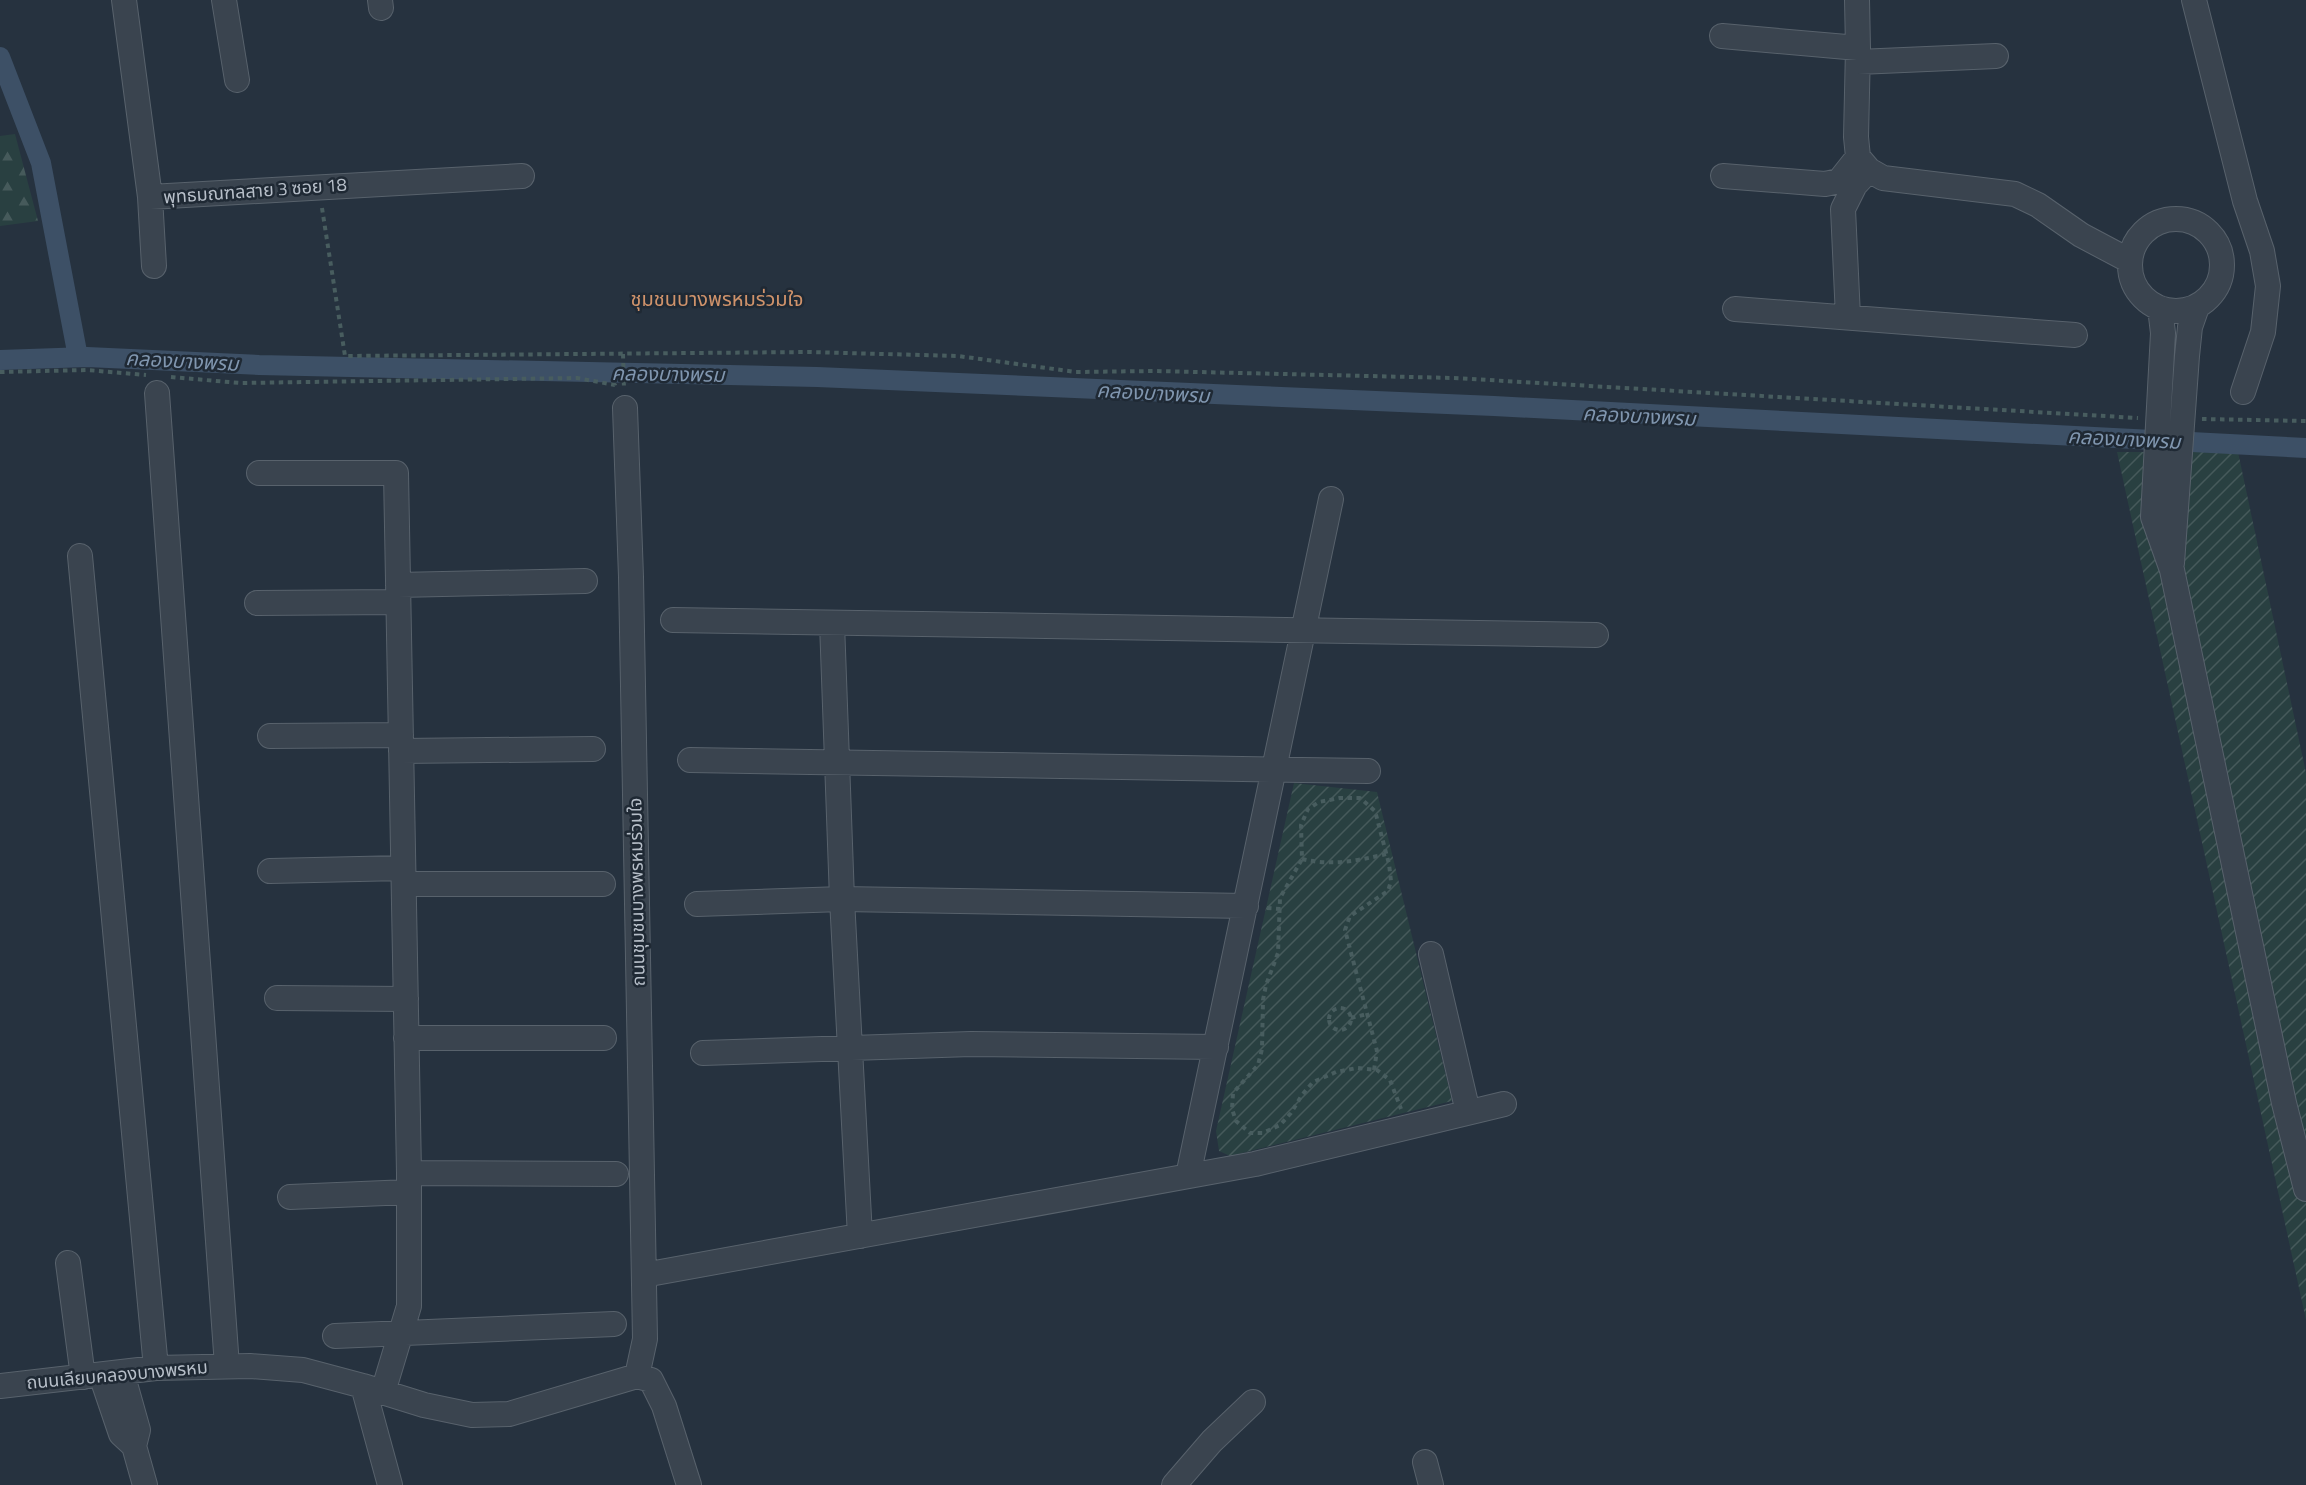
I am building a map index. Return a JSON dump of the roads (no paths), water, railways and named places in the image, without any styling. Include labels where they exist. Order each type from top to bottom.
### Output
[{"type":"street","name":"พุทธมณฑลสาย 3 ซอย 18","points":[[124,0],[150,197],[522,176]]},
{"type":"street","points":[[224,0],[237,80]]},
{"type":"street","points":[[1857,0],[1856,137],[1864,164],[1884,178],[2015,194],[2038,205],[2081,235],[2130,261]]},
{"type":"street","points":[[2194,0],[2245,201],[2262,250],[2268,286],[2263,332],[2243,392]]},
{"type":"street","points":[[1722,36],[1858,55],[1996,56]]},
{"type":"street","points":[[1723,176],[1825,184],[1839,181],[1864,164]]},
{"type":"street","points":[[1848,317],[1843,209],[1864,164]]},
{"type":"street","points":[[150,197],[154,266]]},
{"type":"street","points":[[2189,220],[2204,227],[2215,238],[2222,253],[2223,268],[2219,284],[2210,297],[2198,307],[2182,311],[2166,311],[2151,304],[2140,295],[2133,282],[2130,261],[2137,240],[2147,229],[2160,221],[2189,220]]},
{"type":"street","points":[[2165,518],[2190,327],[2198,307]]},
{"type":"street","points":[[2160,308],[2163,333],[2161,356],[2165,518],[2172,570],[2284,1102],[2306,1189]]},
{"type":"street","points":[[1735,309],[2075,335]]},
{"type":"street","points":[[161,382],[227,1366]]},
{"type":"street","name":"ถนนชุมชนบางพรหมร่วมใจ","points":[[625,397],[631,577],[645,1339],[637,1376]]},
{"type":"street","points":[[259,473],[396,473],[409,1182],[409,1306],[401,1334],[373,1389],[390,1485]]},
{"type":"street","points":[[1188,1176],[1331,500]]},
{"type":"street","points":[[80,556],[156,1368]]},
{"type":"street","points":[[257,603],[585,581]]},
{"type":"street","points":[[673,620],[1596,635]]},
{"type":"street","points":[[832,623],[842,899],[860,1236]]},
{"type":"street","points":[[270,736],[593,749]]},
{"type":"street","points":[[690,760],[1368,771]]},
{"type":"street","points":[[270,872],[603,884]]},
{"type":"street","points":[[697,904],[842,899],[1246,906]]},
{"type":"street","points":[[1431,954],[1468,1112]]},
{"type":"street","points":[[277,998],[406,999]]},
{"type":"street","points":[[406,1038],[604,1038]]},
{"type":"street","points":[[703,1053],[971,1044],[1216,1047]]},
{"type":"street","points":[[644,1275],[1255,1164],[1504,1104]]},
{"type":"street","points":[[290,1197],[409,1182],[616,1174]]},
{"type":"street","points":[[68,1263],[102,1375],[138,1430],[134,1446],[145,1485]]},
{"type":"street","points":[[335,1336],[614,1324]]},
{"type":"street","name":"ถนนเลียบคลองบางพรหม","points":[[0,1386],[156,1368],[227,1366],[303,1370],[424,1405],[472,1414],[509,1414],[637,1376]]},
{"type":"street","points":[[637,1376],[651,1380],[664,1406],[689,1485]]},
{"type":"street","points":[[1174,1485],[1212,1442],[1253,1402]]},
{"type":"waterway","points":[[0,57],[41,163],[78,357]]},
{"type":"waterway","name":"คลองบางพรม","points":[[0,360],[87,357],[259,365],[817,377],[1494,406],[2306,448]]},
{"type":"district","name":"ชุมชนบางพรหมร่วมใจ","points":[[717,299]]}]
